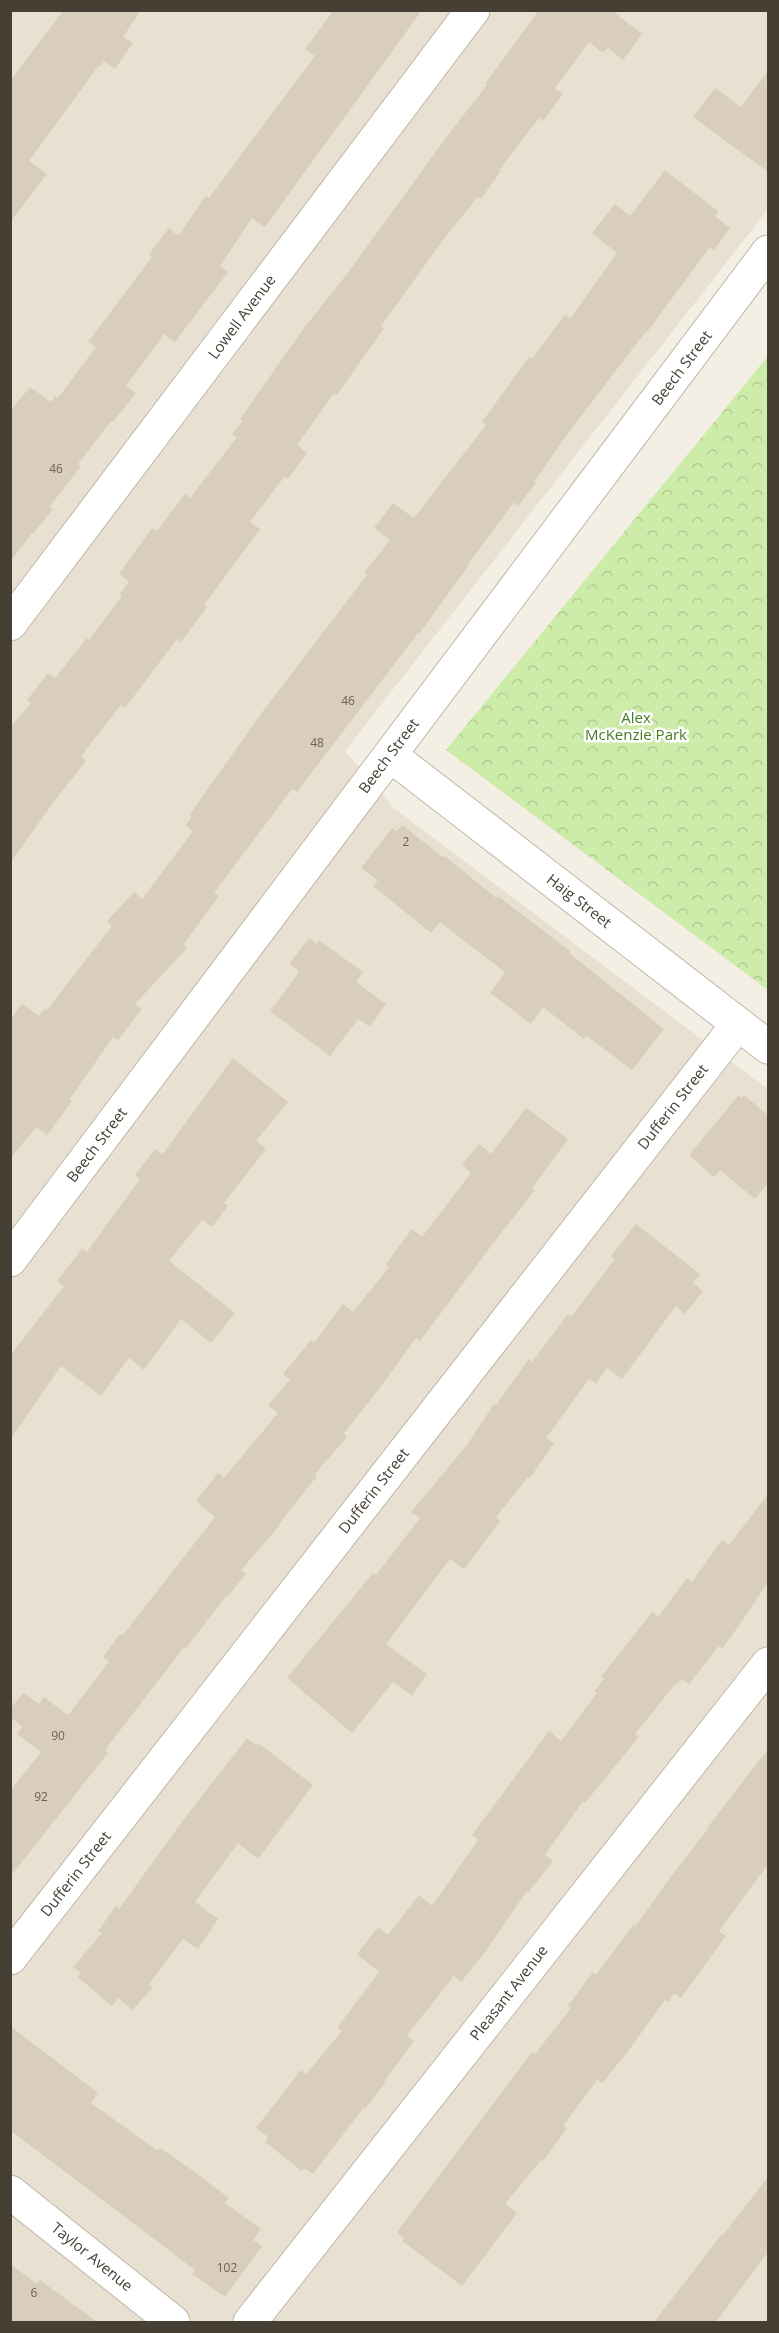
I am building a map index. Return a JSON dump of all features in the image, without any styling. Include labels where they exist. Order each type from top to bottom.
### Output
[{"type":"street","name":"Lowell Avenue","points":[[10,624],[473,10]]},
{"type":"street","name":"Beech Street","points":[[10,1260],[768,252]]},
{"type":"street","name":"Haig Street","points":[[390,755],[768,1047]]},
{"type":"street","name":"Dufferin Street","points":[[10,1958],[738,1024]]},
{"type":"street","name":"Pleasant Avenue","points":[[250,2322],[768,1665]]},
{"type":"street","name":"Taylor Avenue","points":[[10,2192],[172,2322]]},
{"type":"shaded area","points":[[11,11],[768,11],[768,209],[345,751],[394,808],[768,1089],[768,2322],[11,2322]]},
{"type":"green space","name":"Alex McKenzie Park","points":[[768,356],[768,990],[446,750]]},
{"type":"building","points":[[64,10],[141,10],[123,37],[133,43],[115,69],[104,61],[101,66],[99,65],[29,161],[47,174],[10,222],[10,81]]},
{"type":"building","points":[[334,10],[422,10],[265,227],[252,218],[220,266],[228,272],[175,342],[164,334],[126,386],[136,393],[78,464],[81,466],[50,506],[53,509],[10,562],[10,411],[30,387],[51,402],[55,396],[58,398],[96,347],[88,342],[152,257],[149,254],[169,228],[177,235],[181,232],[206,196],[209,198],[315,56],[305,49]]},
{"type":"building","points":[[539,10],[611,10],[642,34],[623,60],[608,48],[603,53],[589,42],[555,88],[563,94],[543,121],[539,118],[499,170],[501,171],[481,199],[478,197],[446,236],[381,326],[384,328],[337,395],[334,393],[297,445],[307,453],[288,479],[285,476],[250,522],[260,529],[204,605],[207,607],[181,642],[177,639],[125,708],[121,705],[81,756],[86,761],[10,863],[10,728],[31,703],[27,700],[48,673],[55,678],[87,638],[89,640],[122,596],[120,594],[129,582],[119,574],[152,528],[157,531],[185,494],[190,498],[237,437],[232,434],[243,421],[240,419],[304,328],[350,270],[487,85],[485,84]]},
{"type":"building","points":[[768,71],[768,172],[693,117],[715,88],[741,107]]},
{"type":"building","points":[[665,170],[718,211],[715,216],[730,228],[714,250],[710,247],[566,436],[534,482],[536,483],[518,506],[514,502],[419,634],[297,792],[292,789],[214,893],[219,896],[184,944],[187,948],[135,1004],[142,1009],[118,1040],[113,1037],[47,1135],[36,1127],[10,1159],[10,1020],[22,1004],[39,1016],[45,1008],[47,1010],[112,926],[107,921],[134,892],[142,899],[193,831],[186,825],[192,816],[190,814],[263,711],[367,575],[364,573],[390,540],[374,528],[393,503],[414,518],[486,425],[482,422],[529,357],[532,359],[565,315],[570,319],[617,253],[592,233],[615,204],[630,216]]},
{"type":"building","points":[[402,825],[444,858],[445,856],[496,898],[498,896],[570,951],[569,953],[664,1029],[632,1070],[587,1036],[584,1039],[543,1007],[531,1024],[490,993],[505,972],[440,922],[431,933],[373,886],[378,880],[361,868],[392,828],[397,831]]},
{"type":"building","points":[[309,938],[317,944],[319,940],[363,972],[356,982],[386,1004],[370,1027],[358,1019],[330,1056],[270,1011],[298,974],[298,970],[289,964]]},
{"type":"building","points":[[233,1058],[288,1102],[256,1141],[266,1149],[224,1203],[228,1206],[212,1227],[202,1220],[169,1261],[235,1313],[211,1343],[181,1319],[144,1370],[129,1358],[101,1396],[61,1366],[10,1440],[10,1356],[64,1286],[57,1281],[82,1249],[87,1252],[140,1179],[135,1175],[155,1149],[162,1155]]},
{"type":"building","points":[[739,1095],[742,1098],[744,1095],[768,1115],[768,1183],[755,1199],[720,1170],[714,1177],[689,1155]]},
{"type":"building","points":[[526,1108],[568,1139],[532,1188],[535,1190],[420,1341],[416,1338],[344,1433],[347,1437],[315,1474],[317,1476],[280,1525],[241,1570],[246,1574],[186,1648],[184,1647],[105,1750],[108,1753],[10,1877],[10,1791],[41,1752],[17,1734],[22,1726],[10,1717],[10,1709],[23,1693],[39,1704],[44,1697],[68,1715],[109,1662],[103,1657],[120,1634],[123,1635],[215,1517],[196,1501],[218,1473],[224,1478],[278,1413],[268,1405],[290,1380],[283,1374],[311,1340],[314,1343],[343,1304],[353,1312],[389,1267],[386,1264],[412,1229],[422,1237],[471,1173],[462,1165],[479,1144],[491,1154]]},
{"type":"building","points":[[636,1224],[700,1274],[693,1283],[703,1291],[685,1314],[676,1306],[622,1379],[607,1368],[596,1384],[589,1379],[546,1438],[554,1443],[530,1478],[528,1477],[496,1517],[500,1521],[464,1569],[450,1559],[386,1644],[427,1674],[412,1696],[393,1682],[352,1733],[287,1678],[373,1573],[376,1575],[420,1518],[411,1512],[467,1445],[494,1404],[496,1405],[529,1359],[532,1362],[568,1314],[571,1317],[615,1259],[611,1256]]},
{"type":"building","points":[[768,1494],[768,1582],[740,1624],[722,1649],[719,1646],[689,1684],[682,1679],[676,1683],[635,1734],[639,1737],[585,1803],[583,1801],[545,1855],[553,1861],[528,1893],[527,1891],[485,1952],[461,1982],[454,1976],[407,2035],[414,2041],[384,2081],[386,2082],[313,2174],[304,2168],[302,2171],[265,2142],[268,2137],[256,2128],[301,2070],[306,2074],[342,2031],[337,2028],[379,1972],[357,1954],[378,1927],[388,1935],[419,1895],[432,1906],[478,1840],[472,1835],[549,1731],[561,1741],[597,1693],[594,1691],[604,1679],[601,1677],[652,1612],[658,1617],[687,1578],[692,1582],[722,1540],[729,1545]]},
{"type":"building","points":[[247,1738],[256,1745],[258,1743],[313,1785],[258,1859],[238,1843],[195,1902],[218,1919],[198,1949],[183,1939],[149,1984],[153,1987],[133,2010],[118,1998],[112,2006],[78,1977],[81,1973],[73,1967],[102,1933],[98,1931],[116,1906],[119,1909],[181,1823]]},
{"type":"building","points":[[768,1749],[768,1864],[719,1931],[726,1936],[681,1998],[674,1993],[668,2002],[665,2000],[602,2083],[597,2080],[563,2126],[567,2128],[543,2161],[541,2160],[505,2204],[517,2213],[462,2286],[402,2241],[404,2238],[397,2232],[532,2052],[535,2054],[571,2008],[568,2006],[593,1972],[596,1975],[634,1924],[636,1926]]},
{"type":"building","points":[[10,2026],[98,2093],[91,2103],[158,2151],[160,2148],[192,2170],[229,2198],[225,2203],[261,2229],[253,2240],[262,2246],[225,2297],[192,2274],[195,2270],[10,2130]]},
{"type":"building","points":[[768,2177],[768,2252],[716,2322],[654,2322],[722,2234]]},
{"type":"building","points":[[10,2264],[37,2284],[40,2280],[97,2322],[10,2322]]}]
